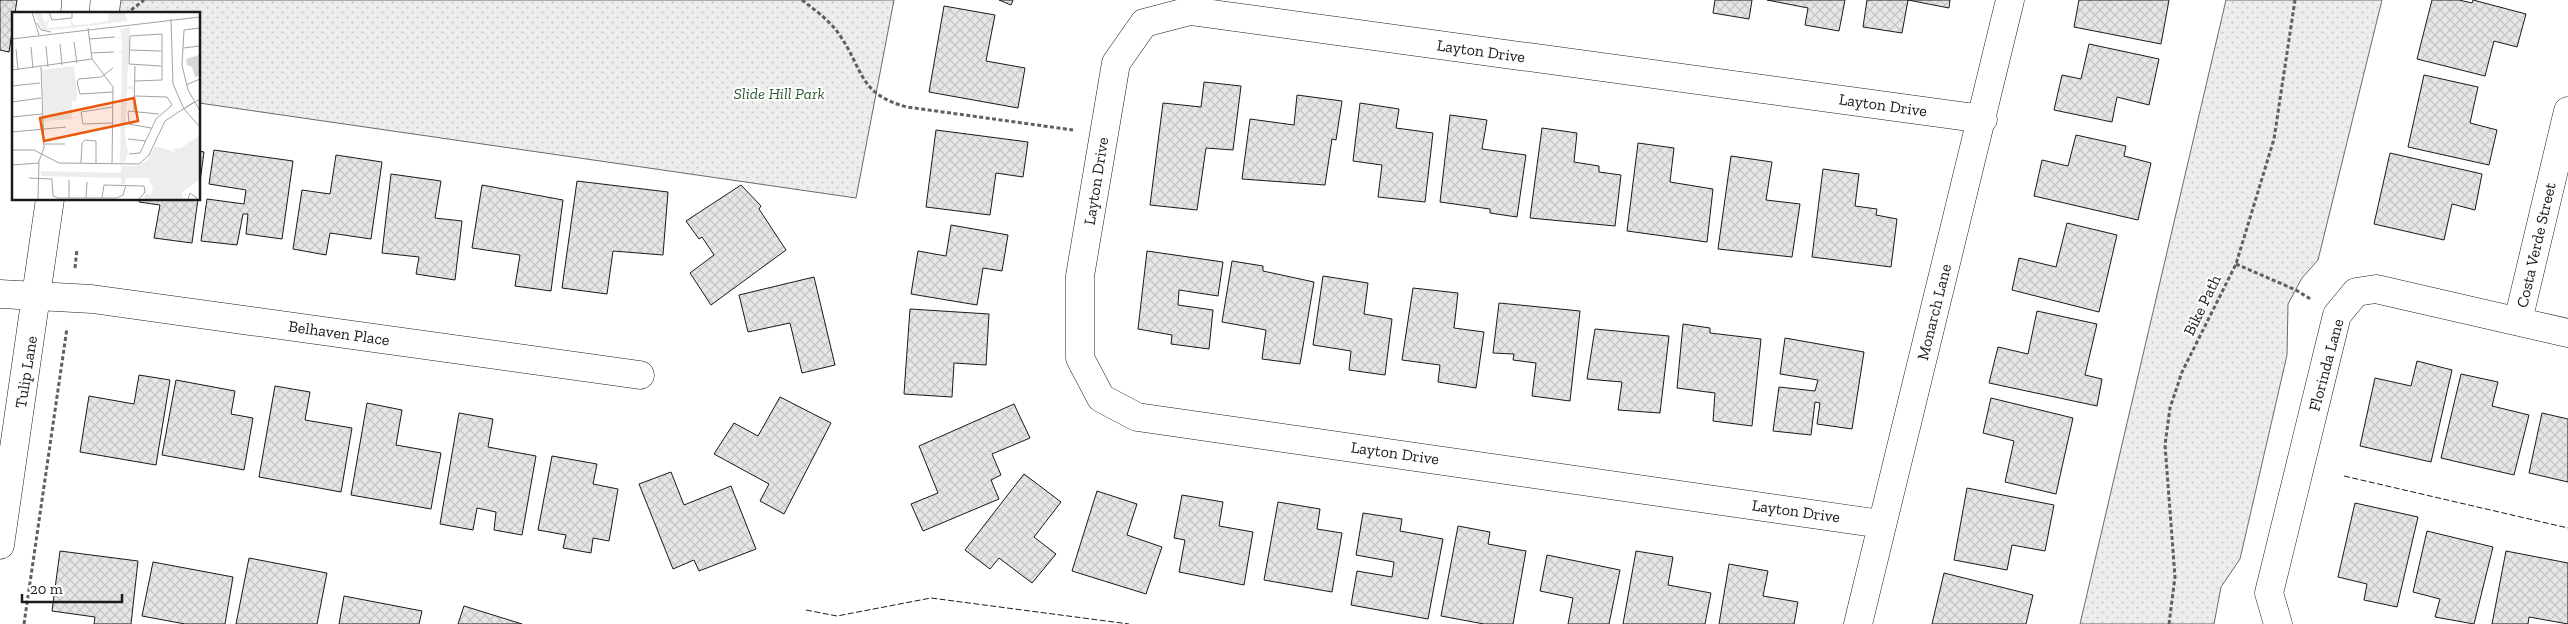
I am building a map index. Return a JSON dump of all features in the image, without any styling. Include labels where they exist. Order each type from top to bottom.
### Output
[{"type":"street","name":"Monarch Lane","points":[[1858,624],[2010,0]]},
{"type":"street","name":"Layton Drive","points":[[1881,524],[1137,417],[1101,398],[1080,358],[1080,276],[1116,63],[1144,24],[1190,11],[1982,119]]},
{"type":"street","name":"Costa Verde Street","points":[[2518,321],[2568,111]]},
{"type":"street","name":"Tulip Lane","points":[[0,545],[50,200]]},
{"type":"street","name":"Florinda Lane","points":[[2278,624],[2269,593],[2337,315],[2356,292],[2376,289],[2568,333]]},
{"type":"street","name":"Belhaven Place","points":[[0,294],[71,296],[640,375]]},
{"type":"path","points":[[129,12],[144,0]]},
{"type":"path","points":[[802,0],[820,14],[839,34],[866,85],[886,102],[907,107],[1103,133]]},
{"type":"path","name":"Bike Path","points":[[2169,624],[2174,577],[2165,445],[2170,408],[2182,372],[2236,264],[2274,139],[2295,0]]},
{"type":"path","points":[[24,624],[71,296],[77,240]]},
{"type":"path","points":[[2236,264],[2296,290],[2337,315]]},
{"type":"green space","name":"Slide Hill Park","points":[[121,0],[894,0],[856,198],[200,103],[200,12],[119,12]]},
{"type":"green space","points":[[2226,0],[2382,0],[2318,260],[2302,278],[2288,304],[2287,355],[2240,559],[2221,587],[2214,624],[2080,624]]},
{"type":"building","points":[[0,0],[17,0],[15,12],[12,12],[12,32],[9,52],[0,50]]},
{"type":"building","points":[[999,0],[1013,0],[1011,5]]},
{"type":"building","points":[[1715,0],[1752,0],[1749,19],[1713,13]]},
{"type":"building","points":[[1767,0],[1845,0],[1839,31],[1805,25],[1808,8]]},
{"type":"building","points":[[1867,0],[1908,0],[1902,33],[1863,27]]},
{"type":"building","points":[[1908,0],[1950,0],[1949,8]]},
{"type":"building","points":[[2079,0],[2169,0],[2161,44],[2074,27]]},
{"type":"building","points":[[2432,0],[2459,0],[2472,3],[2473,0],[2526,14],[2517,47],[2494,41],[2485,76],[2417,59]]},
{"type":"building","points":[[944,6],[995,15],[986,61],[1025,68],[1018,108],[929,92]]},
{"type":"building","points":[[2089,44],[2159,59],[2149,105],[2117,97],[2112,122],[2054,110],[2062,75],[2081,79]]},
{"type":"building","points":[[2424,75],[2478,87],[2470,123],[2497,130],[2489,165],[2408,147]]},
{"type":"building","points":[[1204,82],[1241,86],[1233,150],[1206,148],[1197,210],[1150,205],[1163,103],[1201,107]]},
{"type":"building","points":[[1297,95],[1342,101],[1336,140],[1332,139],[1325,185],[1242,179],[1250,119],[1294,125]]},
{"type":"building","points":[[1360,103],[1399,109],[1396,128],[1433,133],[1425,202],[1378,197],[1382,165],[1353,161]]},
{"type":"building","points":[[1450,115],[1487,120],[1482,149],[1526,155],[1517,217],[1490,213],[1490,209],[1440,202]]},
{"type":"building","points":[[1542,128],[1577,133],[1574,162],[1599,166],[1599,172],[1621,175],[1615,226],[1530,218]]},
{"type":"building","points":[[936,130],[1028,142],[1023,177],[996,173],[990,215],[926,207]]},
{"type":"building","points":[[2076,135],[2126,146],[2124,156],[2151,163],[2138,220],[2034,196],[2042,160],[2068,166]]},
{"type":"building","points":[[1638,143],[1674,148],[1670,182],[1713,189],[1707,242],[1627,231]]},
{"type":"building","points":[[214,150],[293,161],[282,239],[246,234],[248,214],[243,214],[237,245],[201,241],[207,199],[244,204],[246,190],[209,184]]},
{"type":"building","points":[[200,151],[204,152],[200,182]]},
{"type":"building","points":[[2390,153],[2482,174],[2475,210],[2452,204],[2444,240],[2374,224]]},
{"type":"building","points":[[336,155],[382,162],[371,239],[330,233],[326,255],[293,249],[302,190],[330,194]]},
{"type":"building","points":[[1731,156],[1772,162],[1766,200],[1800,204],[1792,257],[1718,249]]},
{"type":"building","points":[[1823,169],[1859,174],[1855,206],[1877,209],[1876,215],[1897,219],[1891,267],[1812,257]]},
{"type":"building","points":[[391,174],[441,181],[435,218],[462,221],[455,280],[416,274],[419,257],[382,253]]},
{"type":"building","points":[[577,181],[668,192],[663,255],[613,251],[607,294],[562,288]]},
{"type":"building","points":[[482,185],[563,200],[551,291],[515,286],[520,255],[472,248]]},
{"type":"building","points":[[741,185],[761,206],[759,209],[786,250],[711,305],[690,273],[714,255],[702,237],[699,239],[686,221]]},
{"type":"building","points":[[140,200],[198,200],[192,243],[154,238],[160,205],[139,202]]},
{"type":"building","points":[[2067,223],[2117,235],[2099,312],[2012,290],[2019,258],[2056,267]]},
{"type":"building","points":[[951,225],[1008,235],[1002,271],[983,268],[977,305],[911,294],[918,251],[946,256]]},
{"type":"building","points":[[1147,251],[1223,262],[1218,296],[1179,290],[1178,305],[1213,310],[1209,349],[1171,344],[1172,335],[1138,329]]},
{"type":"building","points":[[1232,261],[1263,266],[1263,271],[1314,282],[1300,364],[1262,359],[1266,330],[1222,322]]},
{"type":"building","points":[[1323,276],[1368,283],[1364,314],[1392,319],[1385,375],[1349,370],[1351,351],[1313,345]]},
{"type":"building","points":[[814,277],[835,365],[802,373],[790,323],[748,332],[739,295]]},
{"type":"building","points":[[1413,288],[1458,293],[1454,328],[1484,332],[1476,388],[1438,382],[1440,365],[1402,360]]},
{"type":"building","points":[[1499,303],[1580,311],[1570,401],[1532,396],[1536,363],[1513,360],[1514,354],[1493,353]]},
{"type":"building","points":[[910,309],[989,314],[986,365],[954,363],[952,397],[904,394]]},
{"type":"building","points":[[2037,311],[2097,324],[2085,375],[2102,379],[2097,406],[1989,383],[1998,347],[2028,354]]},
{"type":"building","points":[[1683,324],[1710,328],[1710,333],[1761,339],[1752,426],[1713,421],[1715,393],[1677,388]]},
{"type":"building","points":[[1595,329],[1669,336],[1660,413],[1618,410],[1622,382],[1587,379]]},
{"type":"building","points":[[1785,338],[1864,352],[1852,429],[1817,424],[1820,403],[1815,402],[1811,435],[1773,431],[1779,387],[1815,391],[1818,380],[1780,374]]},
{"type":"building","points":[[2417,361],[2452,370],[2431,462],[2360,446],[2375,378],[2411,386]]},
{"type":"building","points":[[2461,374],[2498,382],[2492,406],[2529,415],[2514,475],[2441,458]]},
{"type":"building","points":[[139,375],[170,380],[156,465],[80,452],[89,396],[134,404]]},
{"type":"building","points":[[176,380],[235,391],[231,414],[253,418],[244,470],[162,455]]},
{"type":"building","points":[[275,386],[310,392],[305,420],[352,428],[341,492],[259,477]]},
{"type":"building","points":[[780,397],[831,423],[784,514],[760,501],[769,484],[714,454],[734,423],[758,436]]},
{"type":"building","points":[[1991,398],[2073,418],[2056,494],[2005,482],[2014,441],[1983,433]]},
{"type":"building","points":[[367,403],[402,410],[396,445],[441,453],[431,509],[351,495]]},
{"type":"building","points":[[1014,404],[1030,438],[992,454],[1001,475],[991,480],[999,499],[923,531],[911,504],[938,493],[919,446]]},
{"type":"building","points":[[459,413],[493,419],[488,447],[536,456],[522,535],[494,530],[496,512],[477,508],[473,530],[440,524]]},
{"type":"building","points":[[2542,413],[2568,419],[2568,482],[2529,473]]},
{"type":"building","points":[[552,456],[597,464],[593,484],[618,489],[609,541],[593,538],[591,553],[563,548],[566,535],[538,530]]},
{"type":"building","points":[[671,472],[684,505],[731,486],[756,549],[699,571],[694,560],[673,569],[639,484]]},
{"type":"building","points":[[1024,474],[1061,502],[1034,537],[1056,554],[1032,583],[999,558],[990,569],[965,550]]},
{"type":"building","points":[[1967,488],[2054,505],[2045,551],[2012,545],[2007,570],[1954,560]]},
{"type":"building","points":[[1097,491],[1137,504],[1127,535],[1162,547],[1146,594],[1072,571]]},
{"type":"building","points":[[1182,495],[1223,502],[1219,526],[1253,532],[1244,585],[1179,572],[1185,540],[1174,538]]},
{"type":"building","points":[[1278,502],[1320,509],[1317,529],[1342,533],[1332,592],[1264,580]]},
{"type":"building","points":[[2355,503],[2418,517],[2397,607],[2364,600],[2367,584],[2338,577]]},
{"type":"building","points":[[1363,513],[1402,519],[1400,531],[1443,539],[1428,619],[1351,605],[1357,571],[1392,577],[1394,562],[1356,555]]},
{"type":"building","points":[[1458,526],[1490,532],[1488,544],[1526,551],[1513,624],[1484,624],[1441,616]]},
{"type":"building","points":[[2427,531],[2493,547],[2474,624],[2435,617],[2440,599],[2413,592]]},
{"type":"building","points":[[60,551],[138,561],[131,624],[94,624],[95,617],[52,611]]},
{"type":"building","points":[[1636,551],[1673,557],[1668,585],[1711,593],[1705,624],[1623,624]]},
{"type":"building","points":[[2506,551],[2568,563],[2568,624],[2529,617],[2528,624],[2492,624]]},
{"type":"building","points":[[1547,555],[1620,570],[1609,624],[1568,624],[1573,598],[1540,591]]},
{"type":"building","points":[[249,558],[327,573],[317,624],[236,624]]},
{"type":"building","points":[[153,562],[233,577],[225,624],[185,624],[142,616]]},
{"type":"building","points":[[1729,564],[1768,571],[1763,596],[1798,602],[1794,624],[1719,624]]},
{"type":"building","points":[[1944,573],[2033,595],[2026,624],[1932,624]]},
{"type":"building","points":[[344,596],[422,611],[419,624],[339,624]]},
{"type":"building","points":[[464,606],[522,624],[458,624]]},
{"type":"fence","points":[[2344,476],[2568,528]]},
{"type":"fence","points":[[806,610],[837,616],[931,598],[1129,624]]}]
